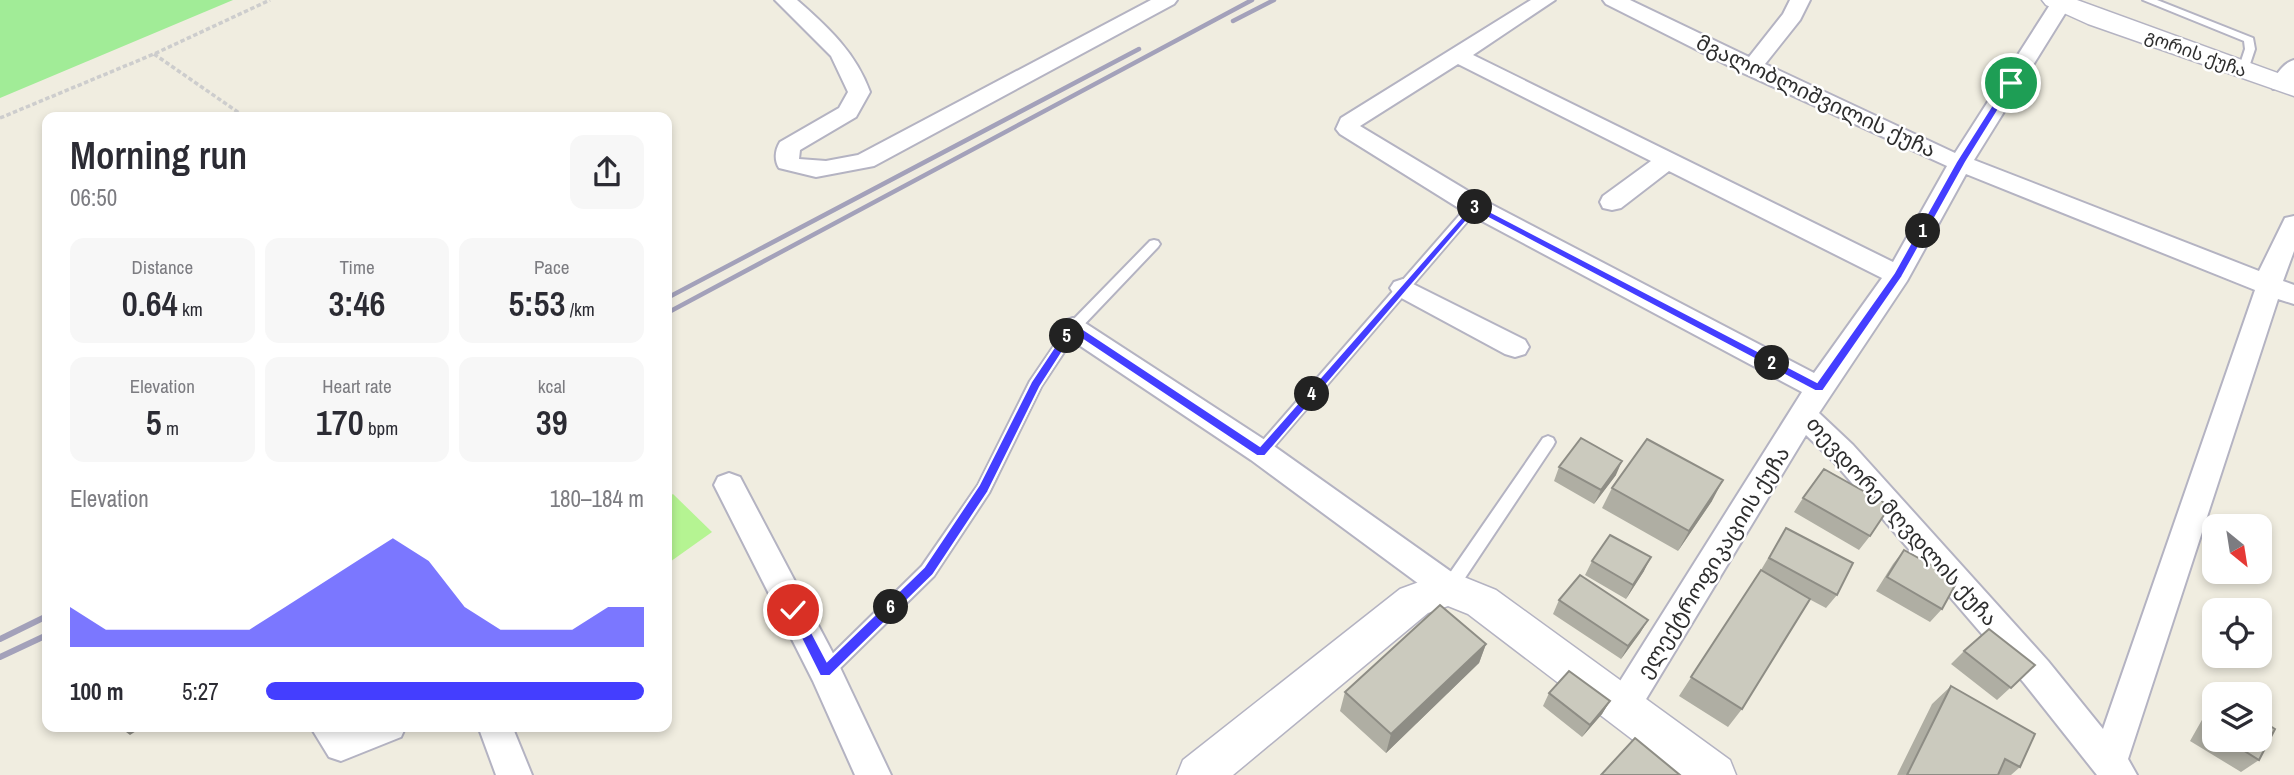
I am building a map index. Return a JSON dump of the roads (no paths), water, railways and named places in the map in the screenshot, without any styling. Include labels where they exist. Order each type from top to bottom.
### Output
[{"type":"street","points":[[785,0],[834,44],[853,72],[859,92],[848,112],[788,147],[787,163],[799,169],[833,170],[866,161],[1167,0]]},
{"type":"street","points":[[1545,0],[1349,123],[1348,129],[1474,206],[1819,388]]},
{"type":"street","name":"მგალობლიშვილის ქუჩა","points":[[1613,0],[1927,150],[2282,290]]},
{"type":"street","points":[[1751,68],[1793,16],[1801,0]]},
{"type":"street","name":"გორის ქუჩა","points":[[2058,2],[2243,70],[2290,80]]},
{"type":"street","name":"თევდორე მღვდლის ქუჩა","points":[[2058,2],[1961,162],[1898,275],[1803,415],[1853,463],[2036,673],[2114,769]]},
{"type":"street","points":[[1457,55],[1898,275]]},
{"type":"street","points":[[1612,202],[1668,160]]},
{"type":"street","points":[[2114,769],[2282,290],[2270,275],[2294,224]]},
{"type":"street","points":[[1403,288],[1516,347]]},
{"type":"street","points":[[1073,328],[1261,452],[1449,588],[1482,602],[1714,775]]},
{"type":"street","name":"ელექტროფიკაციის ქუჩა","points":[[1622,708],[1803,415]]},
{"type":"street","points":[[729,485],[825,672],[873,775]]},
{"type":"street","points":[[1199,775],[1414,601],[1449,588]]},
{"type":"street","points":[[331,732],[341,745],[374,732]]},
{"type":"street","points":[[497,732],[514,775]]},
{"type":"lane","points":[[2148,0],[2249,40],[2250,48],[2243,70]]},
{"type":"lane","points":[[1261,452],[1474,206]]},
{"type":"lane","points":[[825,672],[928,571],[984,489],[1035,385],[1073,328],[1154,244]]},
{"type":"lane","points":[[1449,588],[1548,442]]},
{"type":"railway","points":[[672,310],[1252,0]]},
{"type":"railway","points":[[1233,21],[1274,0]]},
{"type":"railway","points":[[672,295],[1139,49]]},
{"type":"railway","points":[[0,639],[42,618]]},
{"type":"railway","points":[[0,657],[42,637]]}]
